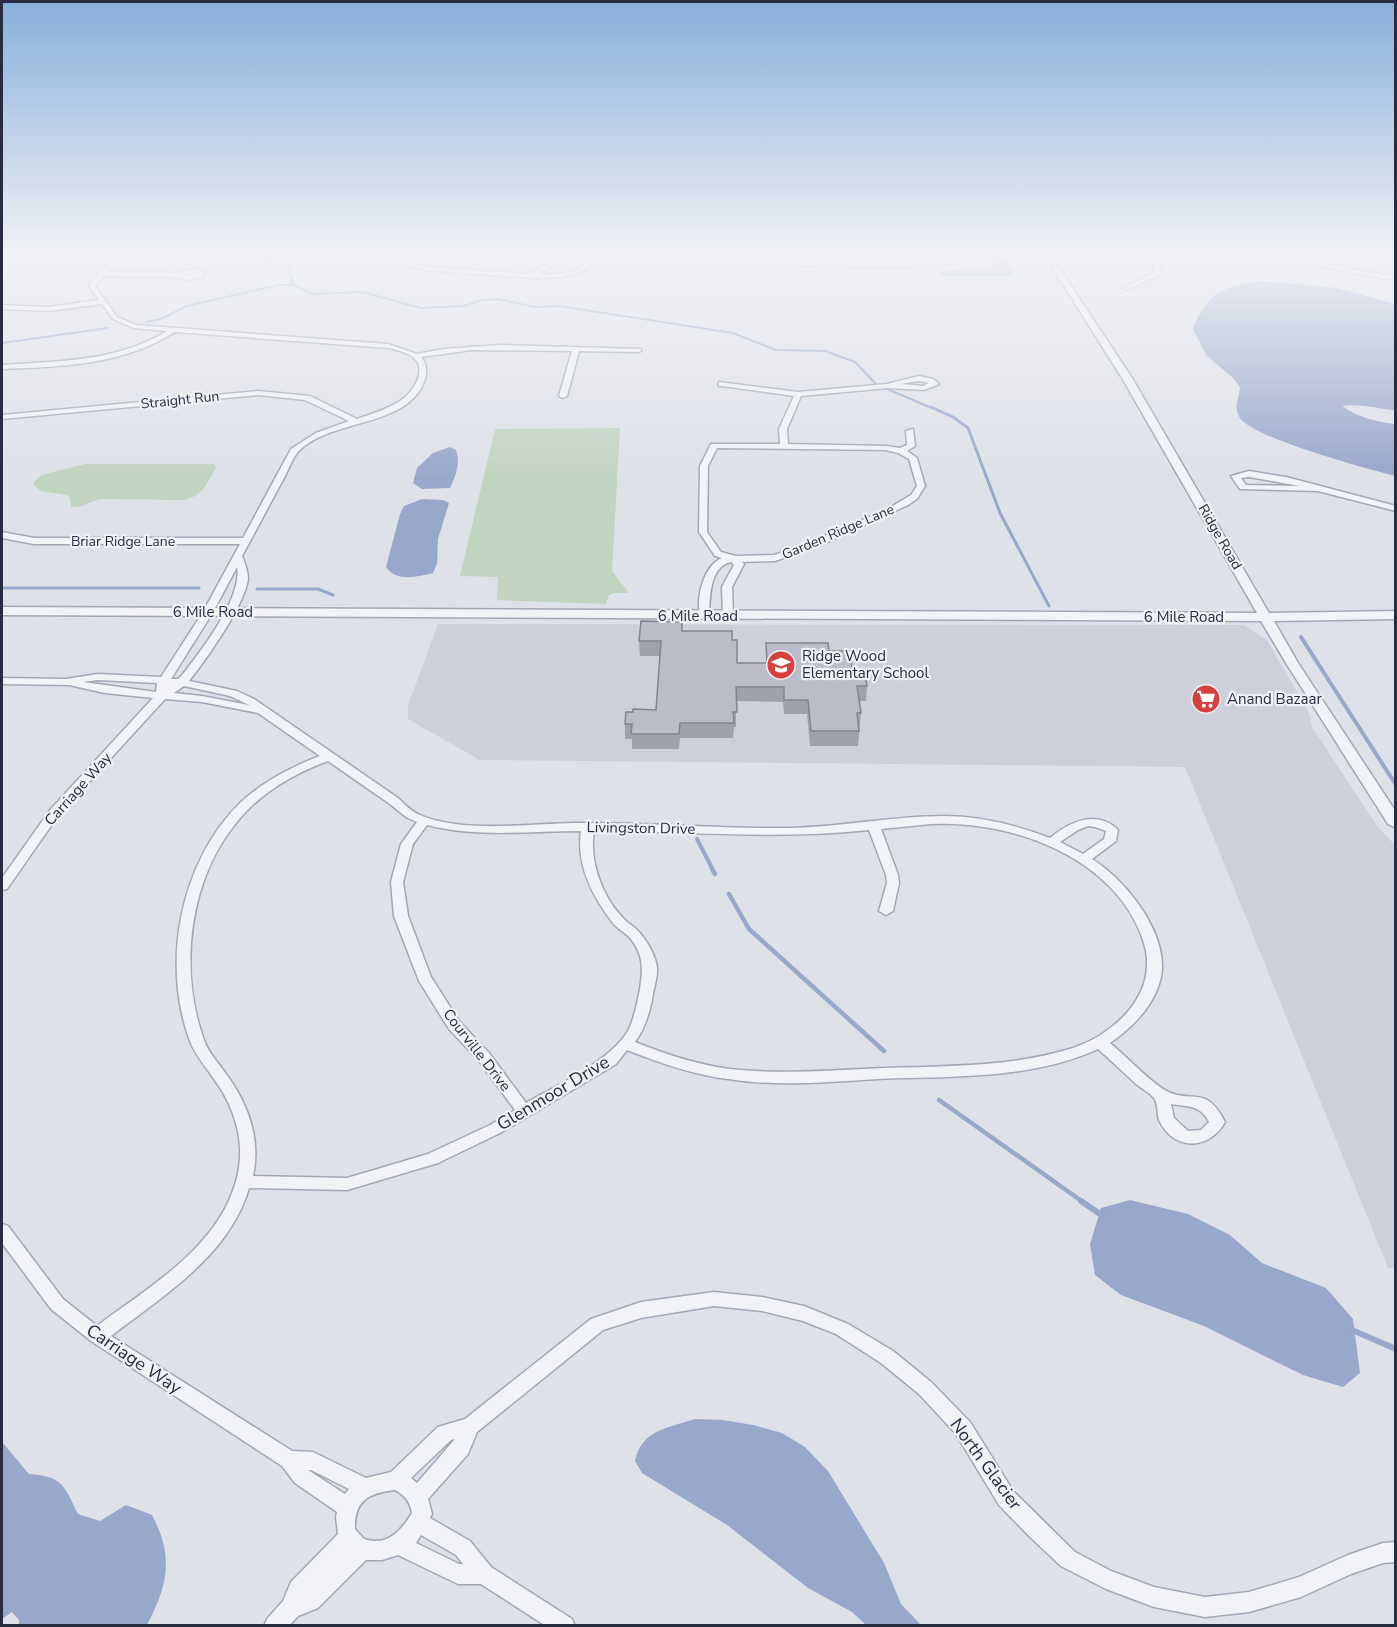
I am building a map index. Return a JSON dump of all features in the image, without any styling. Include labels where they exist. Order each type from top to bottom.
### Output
[{"type":"street","points":[[152,327],[376,345],[397,348],[417,357],[484,346],[639,350]]},
{"type":"street","name":"Ridge Road","points":[[1094,327],[1127,378],[1292,663],[1395,824]]},
{"type":"street","points":[[2,367],[123,354],[150,346],[174,330]]},
{"type":"street","points":[[563,396],[576,350]]},
{"type":"street","name":"Carriage Way","points":[[160,697],[164,682],[208,612],[294,452],[313,436],[402,404],[416,392],[424,367],[417,357]]},
{"type":"street","points":[[722,384],[798,394],[888,386],[924,388],[935,384],[921,378],[888,386]]},
{"type":"street","name":"Straight Run","points":[[2,417],[264,393],[307,399],[354,420]]},
{"type":"street","points":[[784,448],[783,429],[798,394]]},
{"type":"street","points":[[728,616],[727,587],[739,564],[732,558],[718,554],[703,532],[704,466],[714,446],[886,448],[901,451],[911,446],[910,431]]},
{"type":"street","name":"Garden Ridge Lane","points":[[732,558],[748,561],[778,558],[833,536],[914,497],[921,486],[913,458],[901,451]]},
{"type":"street","points":[[1316,489],[1244,487],[1235,476],[1249,474],[1269,477],[1395,509]]},
{"type":"street","name":"Briar Ridge Lane","points":[[2,535],[34,541],[245,541]]},
{"type":"street","name":"Carriage Way","points":[[2,886],[54,813],[160,697],[180,683],[207,646],[243,582],[238,557]]},
{"type":"street","points":[[704,616],[706,585],[720,562],[732,558]]},
{"type":"street","name":"6 Mile Road","points":[[2,611],[704,616],[1266,617],[1395,615]]},
{"type":"street","name":"Livingston Drive","points":[[67,682],[99,676],[180,683],[244,697],[255,702],[261,710],[394,801],[405,812],[424,821],[493,829],[588,827],[787,832],[948,820],[991,825],[1052,842],[1085,858],[1112,880],[1125,895],[1147,932],[1156,967],[1146,1001],[1134,1016],[1100,1042],[1073,1053],[1023,1064],[897,1073],[771,1076],[712,1071],[626,1044]]},
{"type":"street","points":[[2,681],[67,682]]},
{"type":"street","name":"Livingston Drive","points":[[67,682],[261,710]]},
{"type":"street","points":[[97,1336],[191,1264],[223,1228],[238,1200],[244,1182],[249,1140],[240,1111],[225,1082],[198,1045],[185,1004],[185,927],[203,868],[214,846],[235,816],[282,778],[330,756]]},
{"type":"street","name":"Courville Drive","points":[[424,821],[407,844],[397,882],[401,916],[424,978],[454,1025],[484,1057],[524,1112]]},
{"type":"street","points":[[1052,842],[1073,826],[1088,821],[1103,824],[1112,830],[1110,841],[1085,858]]},
{"type":"street","points":[[874,826],[892,875],[893,883],[886,911]]},
{"type":"street","name":"Glenmoor Drive","points":[[244,1182],[347,1184],[432,1159],[464,1145],[524,1112],[611,1060],[634,1033],[643,1010],[650,968],[645,952],[634,934],[619,922],[602,898],[593,880],[585,846],[588,827]]},
{"type":"street","points":[[1100,1042],[1163,1096]]},
{"type":"street","name":"Carriage Way","points":[[2,1232],[57,1304],[97,1336],[289,1460],[302,1477],[347,1508]]},
{"type":"street","name":"North Glacier","points":[[394,1481],[445,1433],[470,1426],[597,1324],[641,1311],[714,1299],[762,1304],[804,1314],[842,1329],[887,1357],[925,1388],[963,1428],[1006,1498],[1068,1559],[1106,1579],[1154,1597],[1205,1607],[1249,1602],[1300,1587],[1348,1565],[1383,1553],[1395,1552]]},
{"type":"street","name":"North Glacier","points":[[417,1497],[461,1448],[470,1426]]},
{"type":"street","name":"Carriage Way","points":[[289,1460],[313,1461],[366,1488]]},
{"type":"street","points":[[394,1481],[406,1484],[417,1497],[422,1514],[418,1522],[399,1545],[378,1551],[355,1543],[344,1521],[347,1508],[366,1488],[394,1481]]},
{"type":"street","points":[[418,1522],[463,1548],[484,1574],[566,1626]]},
{"type":"street","points":[[274,1626],[291,1608],[311,1601],[355,1543]]},
{"type":"street","points":[[399,1545],[458,1574],[484,1574]]},
{"type":"shaded area","points":[[438,624],[1244,625],[1267,640],[1309,713],[1312,727],[1377,826],[1395,845],[1395,1268],[1388,1268],[1185,767],[480,760],[408,719],[408,705]]},
{"type":"green space","points":[[620,428],[612,571],[629,593],[609,595],[606,604],[497,600],[498,577],[460,576],[495,429]]},
{"type":"green space","points":[[85,464],[215,464],[216,468],[200,492],[184,500],[103,499],[71,507],[70,498],[67,495],[40,491],[33,483],[42,475]]},
{"type":"water","points":[[1194,327],[1395,327],[1395,410],[1342,406],[1367,418],[1395,424],[1395,476],[1288,443],[1249,426],[1238,414],[1240,387],[1206,355]]},
{"type":"water","points":[[450,447],[456,450],[458,465],[450,488],[422,489],[413,483],[417,468],[433,453]]},
{"type":"water","points":[[422,499],[443,500],[449,503],[438,539],[437,564],[433,573],[401,577],[390,572],[386,567],[400,514],[404,506]]},
{"type":"water","points":[[1130,1200],[1188,1214],[1230,1235],[1262,1263],[1326,1288],[1353,1319],[1360,1373],[1343,1387],[1303,1375],[1204,1326],[1121,1295],[1095,1275],[1090,1244],[1101,1208]]},
{"type":"water","points":[[695,1419],[723,1420],[753,1425],[782,1433],[805,1447],[828,1471],[884,1563],[901,1604],[921,1625],[866,1625],[852,1612],[808,1588],[727,1525],[642,1473],[635,1461],[643,1443],[657,1432]]},
{"type":"water","points":[[2,1442],[29,1474],[49,1477],[61,1484],[78,1514],[100,1521],[126,1505],[152,1515],[163,1544],[166,1570],[160,1596],[147,1625],[19,1625],[19,1620],[12,1612],[2,1619]]},
{"type":"building","name":"Ridge Wood Elementary School","points":[[641,621],[682,622],[682,631],[732,631],[732,640],[737,640],[737,663],[767,663],[766,643],[828,643],[829,651],[850,651],[853,675],[865,675],[867,686],[857,686],[861,713],[857,713],[859,731],[811,731],[808,700],[784,700],[784,687],[736,687],[737,712],[733,712],[734,723],[680,723],[679,734],[631,734],[632,724],[625,724],[626,712],[633,712],[633,709],[656,710],[661,641],[639,641]]},
{"type":"waterway","points":[[694,327],[733,333],[776,350],[825,351],[855,362],[876,384]]},
{"type":"waterway","points":[[2,343],[108,328]]},
{"type":"waterway","points":[[885,388],[934,409]]},
{"type":"waterway","points":[[931,407],[953,417],[968,428],[1000,513],[1049,606]]},
{"type":"waterway","points":[[2,588],[199,588]]},
{"type":"waterway","points":[[257,589],[318,589],[333,595]]},
{"type":"waterway","points":[[1301,637],[1396,785]]},
{"type":"waterway","points":[[697,839],[713,870]]},
{"type":"waterway","points":[[712,869],[715,874]]},
{"type":"waterway","points":[[729,894],[749,929],[884,1051]]},
{"type":"waterway","points":[[939,1100],[1083,1202]]},
{"type":"waterway","points":[[1081,1201],[1103,1216]]},
{"type":"waterway","points":[[1352,1330],[1396,1349]]},
{"type":"place","name":"Ridge Wood Elementary School","points":[[781,665]]},
{"type":"place","name":"Anand Bazaar","points":[[1206,699]]}]
